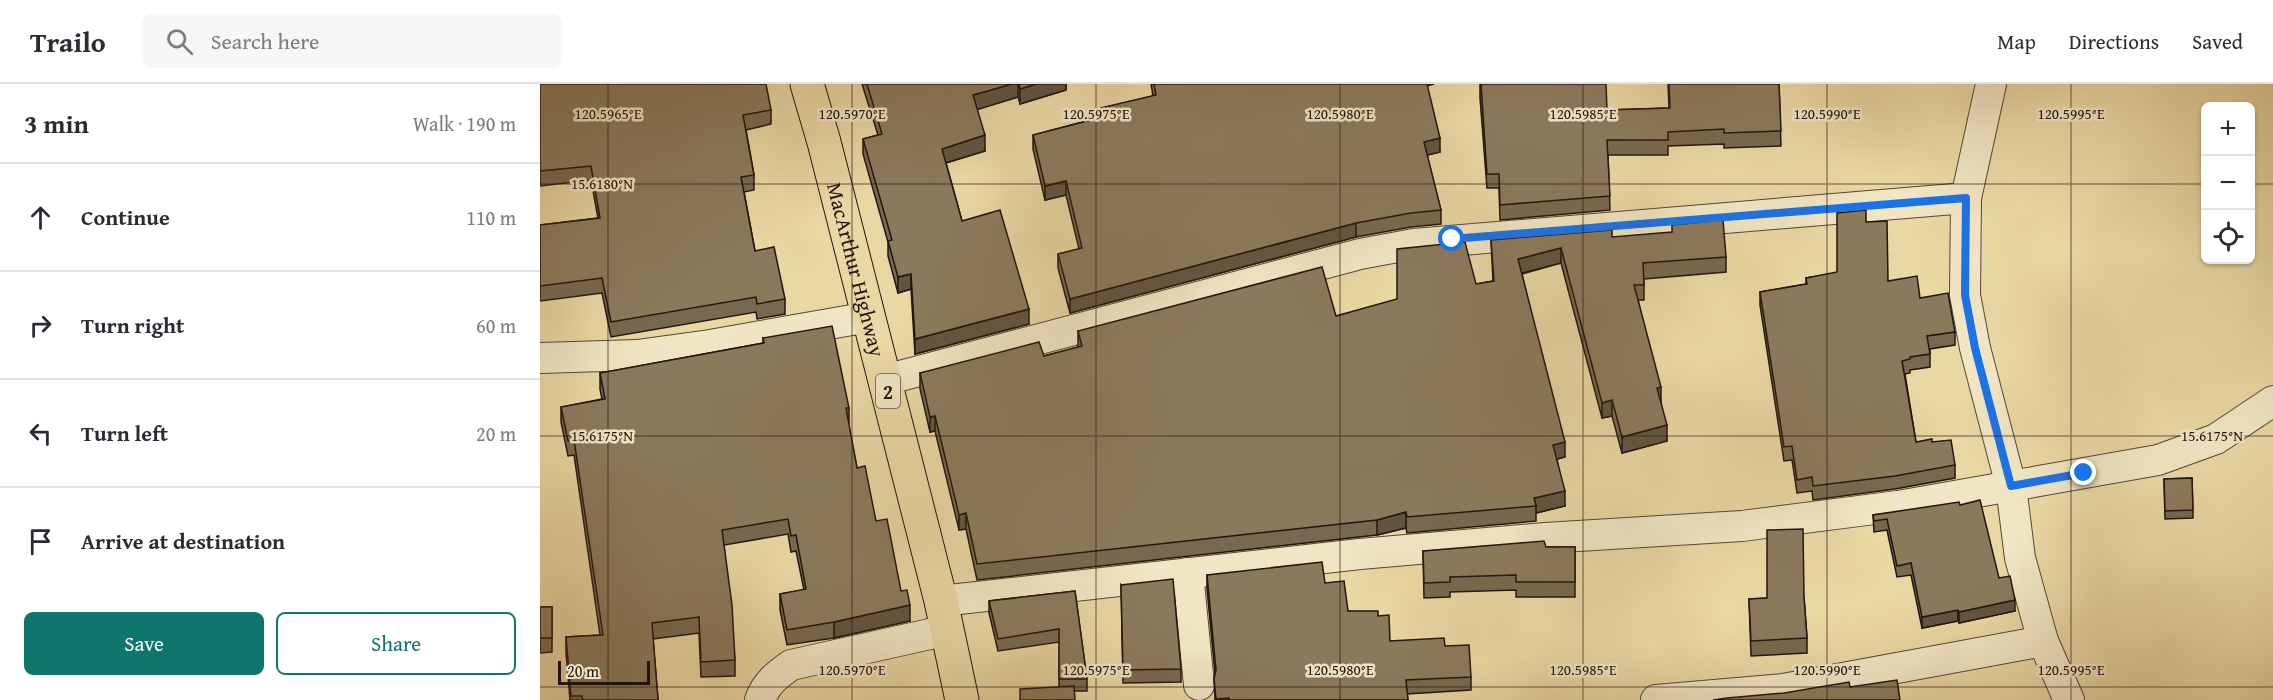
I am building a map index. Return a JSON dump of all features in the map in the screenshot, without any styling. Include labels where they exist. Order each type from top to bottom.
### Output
[{"type":"highway","name":"MacArthur Highway","points":[[807,84],[824,142],[945,615],[962,700]]},
{"type":"street","points":[[1991,84],[1966,198],[1965,295],[1975,348],[2011,486],[2020,558],[2043,641],[2069,700]]},
{"type":"street","points":[[885,380],[1360,254],[1414,244],[1966,198]]},
{"type":"street","points":[[540,358],[637,355],[710,345],[869,317]]},
{"type":"street","points":[[760,700],[764,688],[791,664],[945,615],[1188,573],[1360,554],[1545,538],[1742,526],[1898,506],[2158,460],[2216,439],[2273,401]]},
{"type":"street","points":[[1188,573],[1199,685]]},
{"type":"street","points":[[1656,700],[1783,689],[2043,641]]},
{"type":"building","points":[[540,84],[766,84],[771,110],[743,115],[754,175],[741,177],[755,251],[774,247],[785,299],[757,304],[756,297],[611,322],[602,278],[540,286],[540,225],[600,218],[591,166],[540,171]]},
{"type":"building","points":[[867,84],[1012,84],[973,95],[985,135],[942,149],[962,221],[1000,210],[1029,309],[915,339],[911,274],[898,277],[888,241],[892,240],[863,139],[882,134]]},
{"type":"building","points":[[1019,84],[1036,84],[1020,89]]},
{"type":"building","points":[[1154,84],[1427,84],[1440,138],[1424,142],[1441,210],[1356,223],[1070,299],[1058,254],[1082,248],[1066,181],[1045,186],[1033,135],[1103,117],[1101,108],[1156,95]]},
{"type":"building","points":[[1481,84],[1606,84],[1607,110],[1670,108],[1669,84],[1779,84],[1781,131],[1724,133],[1724,129],[1668,132],[1668,140],[1607,140],[1610,196],[1500,205],[1499,174],[1487,174]]},
{"type":"building","points":[[1866,210],[1866,222],[1887,221],[1888,281],[1917,276],[1920,298],[1948,293],[1955,332],[1927,336],[1930,354],[1910,357],[1902,361],[1916,442],[1932,439],[1932,442],[1951,440],[1955,465],[1895,476],[1813,486],[1812,477],[1797,480],[1792,446],[1784,447],[1760,292],[1807,284],[1806,278],[1837,272],[1837,213]]},
{"type":"building","points":[[1723,220],[1726,257],[1643,263],[1644,285],[1634,285],[1661,387],[1657,388],[1667,425],[1622,437],[1612,400],[1602,403],[1561,248],[1518,259],[1565,442],[1553,445],[1565,491],[1534,498],[1536,506],[1407,517],[1406,512],[1377,520],[977,564],[966,513],[959,515],[935,416],[930,417],[920,373],[1039,342],[1044,356],[1082,346],[1078,331],[1322,267],[1336,316],[1397,299],[1397,249],[1465,242],[1476,284],[1494,281],[1491,240],[1612,230],[1612,237],[1672,232],[1672,225]]},
{"type":"building","points":[[832,326],[849,408],[846,408],[857,468],[865,466],[876,521],[887,519],[901,591],[907,590],[910,605],[787,630],[780,594],[806,589],[796,535],[791,536],[788,519],[722,530],[732,605],[735,660],[701,662],[699,617],[652,623],[658,700],[583,700],[582,696],[571,696],[566,637],[603,635],[574,440],[568,441],[561,407],[605,399],[600,373],[764,343],[763,338]]},
{"type":"building","points":[[2192,478],[2193,510],[2165,511],[2164,479]]},
{"type":"building","points":[[1980,500],[1999,578],[2010,576],[2015,600],[1922,617],[1911,563],[1897,566],[1887,519],[1874,521],[1873,515],[1959,502],[1960,505]]},
{"type":"building","points":[[1803,529],[1807,638],[1751,641],[1749,599],[1767,598],[1767,530]]},
{"type":"building","points":[[1544,541],[1546,547],[1575,547],[1575,582],[1516,582],[1516,575],[1450,577],[1450,582],[1424,583],[1423,551]]},
{"type":"building","points":[[1322,562],[1325,583],[1344,581],[1348,611],[1378,611],[1378,616],[1389,615],[1390,641],[1444,638],[1445,646],[1469,645],[1471,677],[1406,680],[1408,700],[1216,699],[1214,679],[1216,670],[1207,575]]},
{"type":"building","points":[[1173,579],[1181,669],[1123,670],[1121,585]]},
{"type":"building","points":[[1075,591],[1087,679],[1059,679],[1059,629],[998,639],[989,601]]},
{"type":"building","points":[[540,607],[552,607],[552,638],[540,638]]},
{"type":"building","points":[[1897,680],[1900,700],[1713,700],[1784,693],[1849,682],[1850,687]]},
{"type":"building","points":[[1074,686],[1075,700],[1020,700],[1020,689]]},
{"type":"route","points":[[1452,239],[1966,198],[1965,295],[1975,348],[2011,486],[2084,473]]}]
